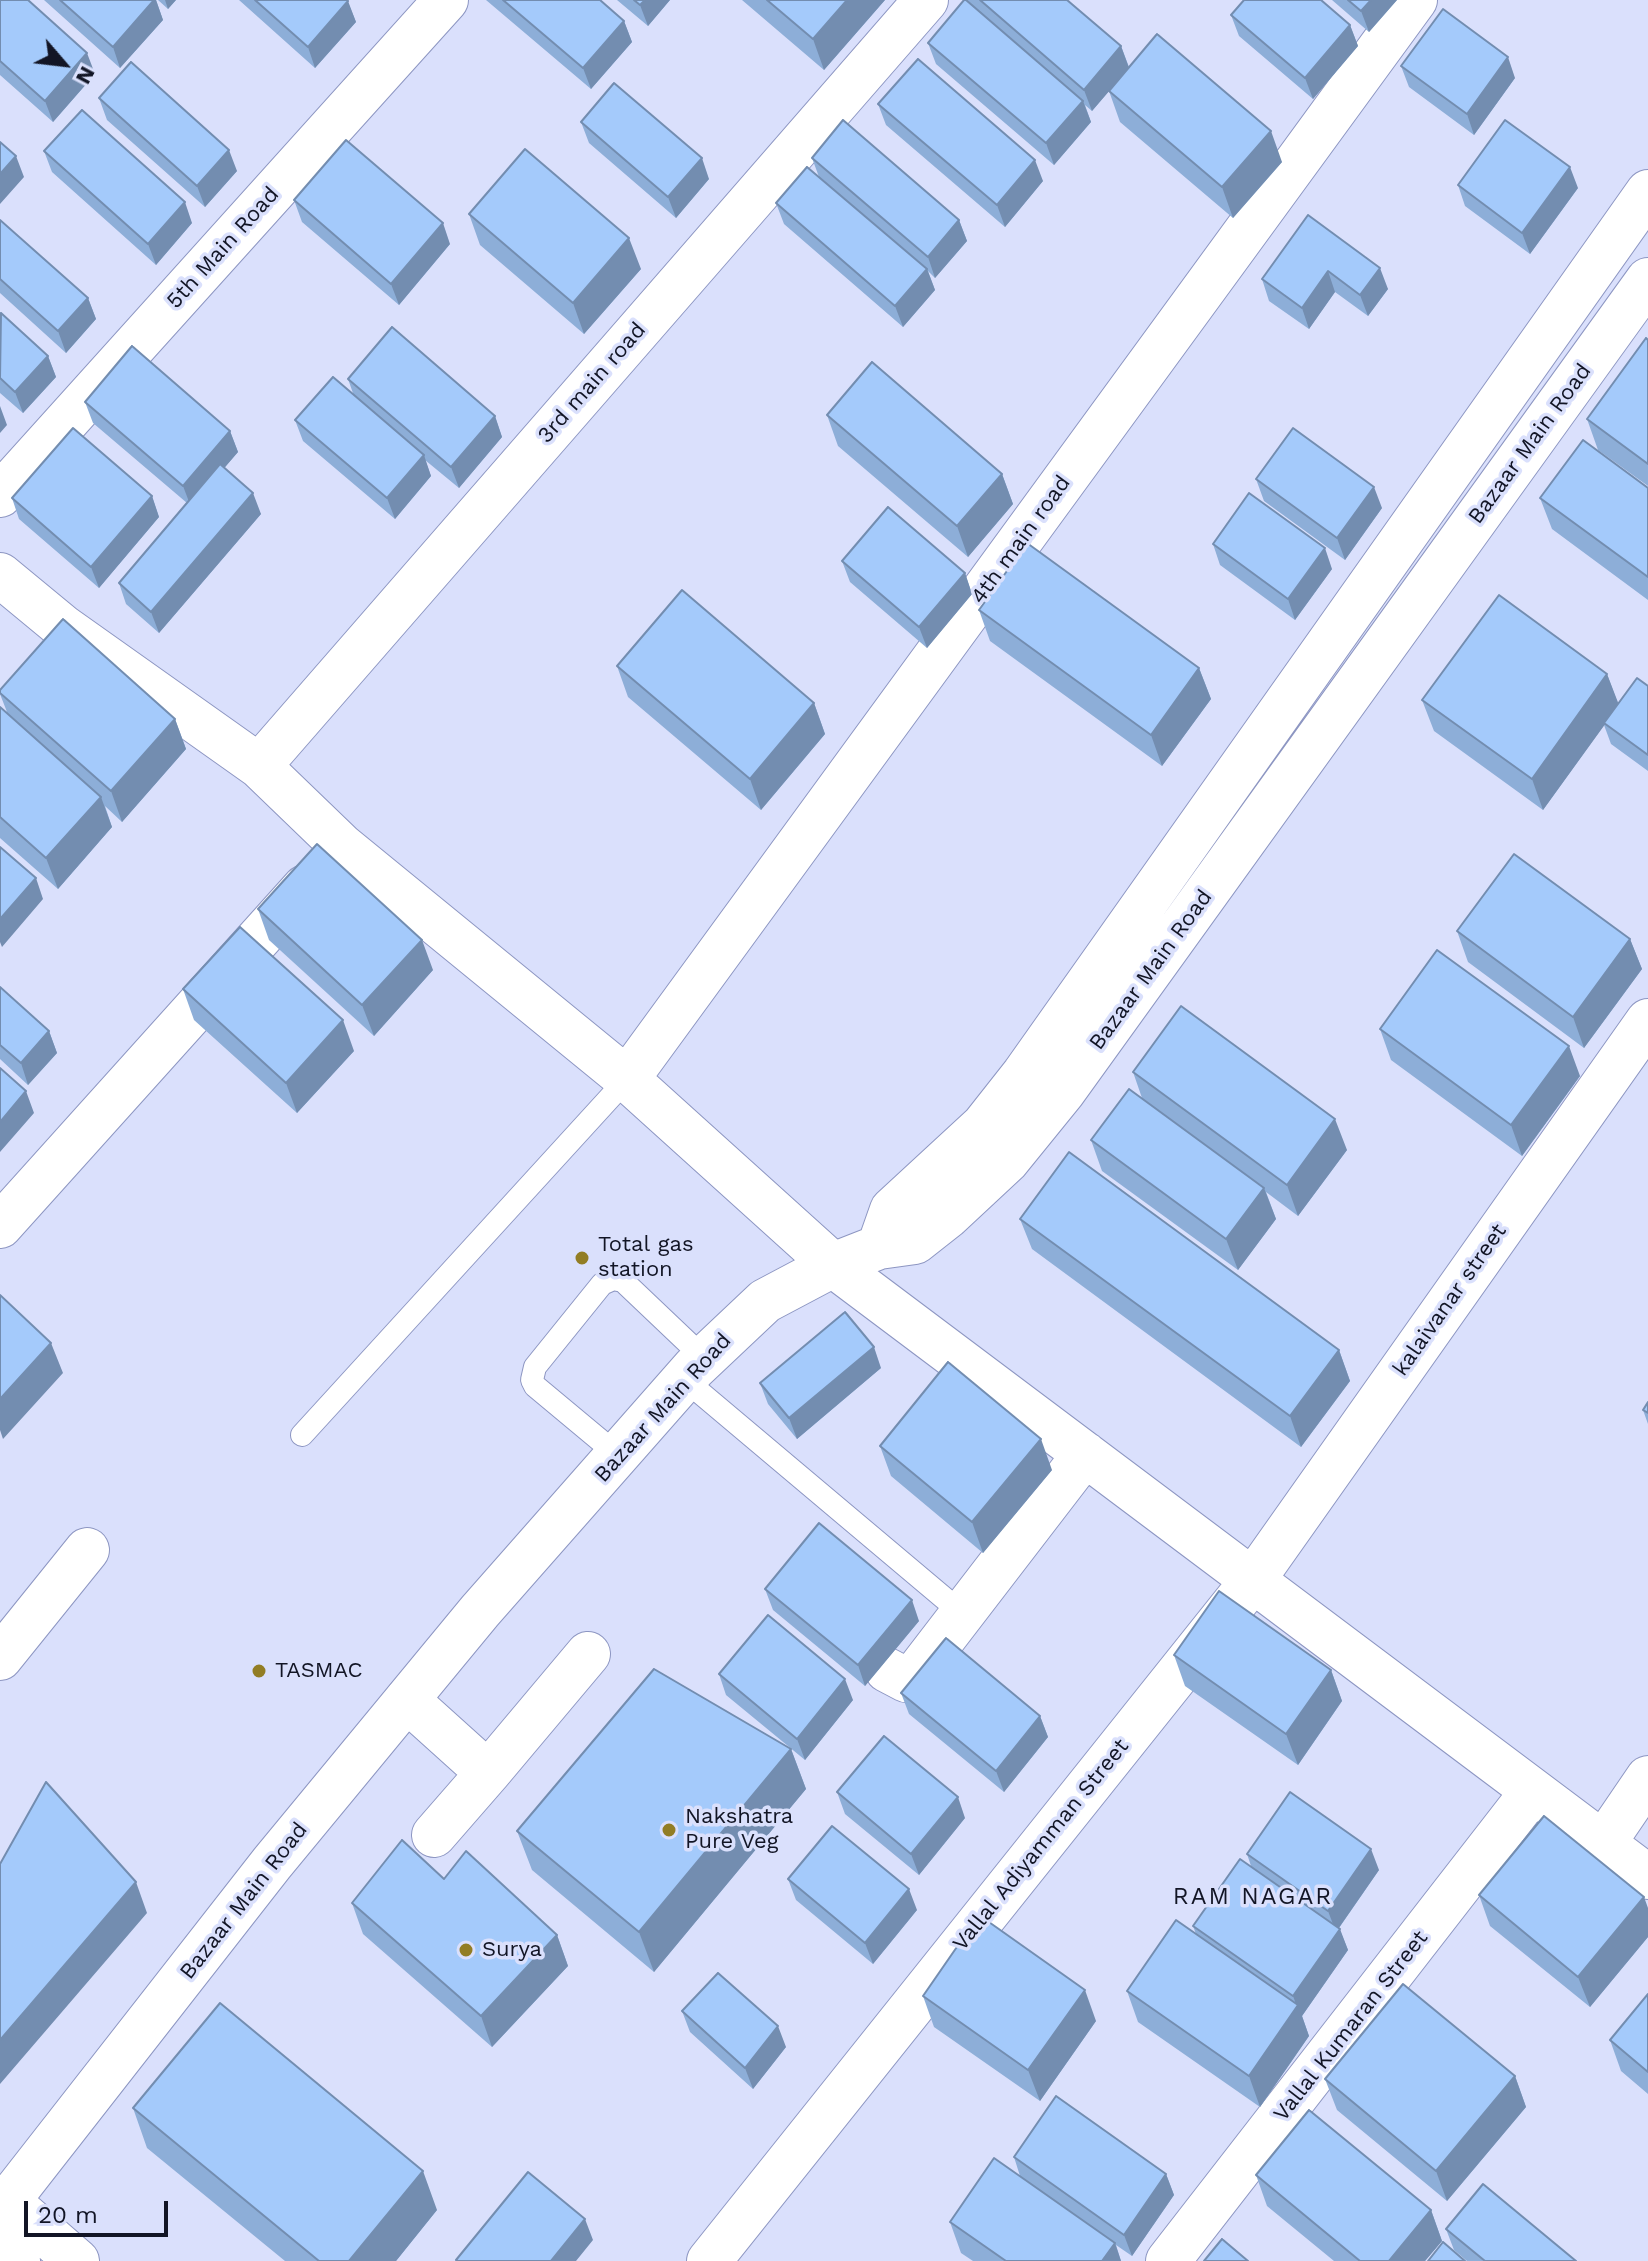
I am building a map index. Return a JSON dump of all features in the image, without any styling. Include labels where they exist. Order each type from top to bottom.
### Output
[{"type":"street","name":"5th Main Road","points":[[0,495],[446,0]]},
{"type":"street","name":"3rd main road","points":[[259,766],[926,0]]},
{"type":"street","name":"4th main road","points":[[627,1079],[1415,0]]},
{"type":"street","points":[[879,1247],[892,1210],[983,1126],[1024,1074],[1648,192]]},
{"type":"street","name":"Bazaar Main Road","points":[[4,2206],[272,1863],[480,1611],[694,1368],[765,1301],[833,1265],[879,1247],[915,1242],[1007,1161],[1063,1092],[1648,280]]},
{"type":"street","points":[[0,575],[52,639],[259,766],[342,846],[627,1079],[833,1265],[1648,1877]]},
{"type":"street","points":[[0,1226],[342,846]]},
{"type":"street","name":"kalaivanar street","points":[[1253,1580],[1648,1021]]},
{"type":"street","points":[[887,1670],[906,1680],[916,1674],[1085,1454]]},
{"type":"street","points":[[0,1658],[87,1550]]},
{"type":"street","name":"Vallal Adiyamman Street","points":[[709,2261],[1253,1580]]},
{"type":"street","points":[[434,1835],[588,1654]]},
{"type":"street","points":[[407,1700],[488,1773]]},
{"type":"street","points":[[1603,1844],[1648,1778]]},
{"type":"street","name":"Vallal Kumaran Street","points":[[1168,2261],[1533,1791]]},
{"type":"street","points":[[4,2206],[77,2261]]},
{"type":"street","points":[[0,2246],[18,2261]]},
{"type":"lane","points":[[302,1435],[627,1079]]},
{"type":"lane","points":[[619,1456],[535,1386],[532,1380],[535,1367],[602,1284],[613,1279],[623,1281],[694,1368],[963,1614]]},
{"type":"building","points":[[0,0],[28,0],[87,53],[45,101],[0,61]]},
{"type":"building","points":[[60,0],[154,0],[113,47]]},
{"type":"building","points":[[255,0],[347,0],[348,1],[308,47]]},
{"type":"building","points":[[503,0],[600,0],[624,21],[583,68]]},
{"type":"building","points":[[767,0],[847,0],[813,39]]},
{"type":"building","points":[[964,0],[1083,101],[1046,143],[928,43]]},
{"type":"building","points":[[980,0],[1067,0],[1121,46],[1084,90]]},
{"type":"building","points":[[1244,0],[1321,0],[1350,25],[1305,78],[1231,15]]},
{"type":"building","points":[[1348,0],[1371,0],[1361,11]]},
{"type":"building","points":[[1443,9],[1508,57],[1467,114],[1401,66]]},
{"type":"building","points":[[1157,34],[1271,131],[1222,187],[1109,91]]},
{"type":"building","points":[[918,59],[1035,160],[997,205],[878,104]]},
{"type":"building","points":[[131,62],[229,150],[197,186],[99,98]]},
{"type":"building","points":[[614,83],[702,158],[668,197],[581,122]]},
{"type":"building","points":[[82,110],[185,202],[148,244],[44,151]]},
{"type":"building","points":[[843,120],[959,220],[928,257],[812,158]]},
{"type":"building","points":[[1505,120],[1570,167],[1522,233],[1458,185]]},
{"type":"building","points":[[346,140],[443,223],[391,284],[294,200]]},
{"type":"building","points":[[0,142],[16,156],[0,174]]},
{"type":"building","points":[[525,149],[629,238],[573,303],[469,214]]},
{"type":"building","points":[[807,167],[927,269],[895,306],[776,203]]},
{"type":"building","points":[[1308,215],[1380,268],[1360,295],[1328,271],[1302,308],[1262,279]]},
{"type":"building","points":[[0,220],[88,298],[58,331],[0,279]]},
{"type":"building","points":[[1,313],[48,356],[15,392],[0,378]]},
{"type":"building","points":[[392,327],[495,416],[451,467],[348,379]]},
{"type":"building","points":[[1646,338],[1648,340],[1648,464],[1587,419]]},
{"type":"building","points":[[132,346],[230,431],[183,486],[85,402]]},
{"type":"building","points":[[872,362],[1002,474],[957,526],[827,415]]},
{"type":"building","points":[[333,377],[424,455],[387,498],[295,420]]},
{"type":"building","points":[[73,428],[152,496],[91,567],[12,498]]},
{"type":"building","points":[[1293,428],[1374,487],[1337,538],[1256,479]]},
{"type":"building","points":[[1583,440],[1648,488],[1648,577],[1540,498]]},
{"type":"building","points":[[220,464],[253,493],[151,612],[119,583]]},
{"type":"building","points":[[1249,493],[1325,548],[1288,599],[1213,544]]},
{"type":"building","points":[[888,507],[965,573],[919,627],[842,561]]},
{"type":"building","points":[[1027,543],[1199,668],[1151,735],[979,610]]},
{"type":"building","points":[[682,590],[814,703],[750,779],[617,666]]},
{"type":"building","points":[[1499,595],[1607,674],[1532,779],[1422,700]]},
{"type":"building","points":[[63,619],[175,719],[111,791],[0,693]]},
{"type":"building","points":[[1637,678],[1648,686],[1648,755],[1604,723]]},
{"type":"building","points":[[0,707],[101,797],[46,858],[0,817]]},
{"type":"building","points":[[317,844],[422,940],[362,1005],[258,909]]},
{"type":"building","points":[[0,847],[36,878],[0,919]]},
{"type":"building","points":[[1514,854],[1630,939],[1573,1017],[1457,931]]},
{"type":"building","points":[[240,927],[343,1020],[286,1083],[183,989]]},
{"type":"building","points":[[1437,950],[1569,1046],[1511,1125],[1380,1029]]},
{"type":"building","points":[[0,987],[49,1031],[21,1063],[0,1045]]},
{"type":"building","points":[[1181,1006],[1335,1119],[1287,1185],[1133,1072]]},
{"type":"building","points":[[0,1068],[26,1091],[0,1122]]},
{"type":"building","points":[[1129,1089],[1264,1188],[1226,1239],[1091,1140]]},
{"type":"building","points":[[1069,1152],[1339,1350],[1290,1416],[1020,1219]]},
{"type":"building","points":[[0,1295],[51,1343],[0,1399]]},
{"type":"building","points":[[845,1312],[874,1347],[789,1418],[760,1383]]},
{"type":"building","points":[[948,1362],[1041,1439],[972,1522],[880,1446]]},
{"type":"building","points":[[819,1523],[912,1600],[858,1665],[765,1589]]},
{"type":"building","points":[[1219,1591],[1331,1670],[1286,1734],[1174,1655]]},
{"type":"building","points":[[768,1615],[845,1679],[797,1739],[719,1674]]},
{"type":"building","points":[[946,1638],[1040,1716],[996,1771],[901,1693]]},
{"type":"building","name":"Nakshatra Pure Veg","points":[[654,1669],[791,1749],[639,1932],[517,1831]]},
{"type":"building","points":[[884,1736],[958,1797],[911,1854],[837,1792]]},
{"type":"building","points":[[46,1782],[136,1882],[0,2040],[0,1864]]},
{"type":"building","points":[[1290,1792],[1371,1849],[1328,1911],[1247,1854]]},
{"type":"building","points":[[1544,1816],[1644,1897],[1578,1977],[1479,1895]]},
{"type":"building","points":[[832,1826],[909,1889],[865,1943],[788,1879]]},
{"type":"building","name":"Surya","points":[[402,1840],[444,1879],[466,1851],[557,1935],[481,2016],[352,1903]]},
{"type":"building","points":[[1240,1859],[1340,1929],[1293,1996],[1193,1926]]},
{"type":"building","points":[[979,1915],[1085,1990],[1028,2070],[923,1996]]},
{"type":"building","points":[[1176,1920],[1298,2005],[1249,2076],[1127,1991]]},
{"type":"building","points":[[718,1973],[778,2026],[745,2068],[682,2011]]},
{"type":"building","points":[[1403,1984],[1515,2076],[1436,2171],[1325,2079]]},
{"type":"building","points":[[1648,1994],[1648,2072],[1610,2040]]},
{"type":"building","points":[[220,2003],[423,2171],[349,2261],[319,2261],[133,2108]]},
{"type":"building","points":[[1056,2096],[1166,2174],[1124,2235],[1014,2157]]},
{"type":"building","points":[[1309,2110],[1431,2210],[1389,2261],[1360,2261],[1256,2175]]},
{"type":"building","points":[[994,2158],[1115,2243],[1102,2261],[1006,2261],[950,2222]]},
{"type":"building","points":[[528,2172],[585,2219],[551,2261],[456,2260]]},
{"type":"building","points":[[1483,2184],[1576,2261],[1485,2261],[1446,2229]]},
{"type":"building","points":[[1222,2239],[1248,2261],[1204,2261]]},
{"type":"building","points":[[1443,2242],[1465,2261],[1428,2261]]},
{"type":"place","name":"Total gas station","points":[[582,1258]]},
{"type":"place","name":"TASMAC","points":[[259,1671]]},
{"type":"place","name":"Nakshatra Pure Veg","points":[[669,1830]]},
{"type":"place","name":"Surya","points":[[466,1950]]},
{"type":"district","name":"RAM NAGAR","points":[[1253,1897]]}]
